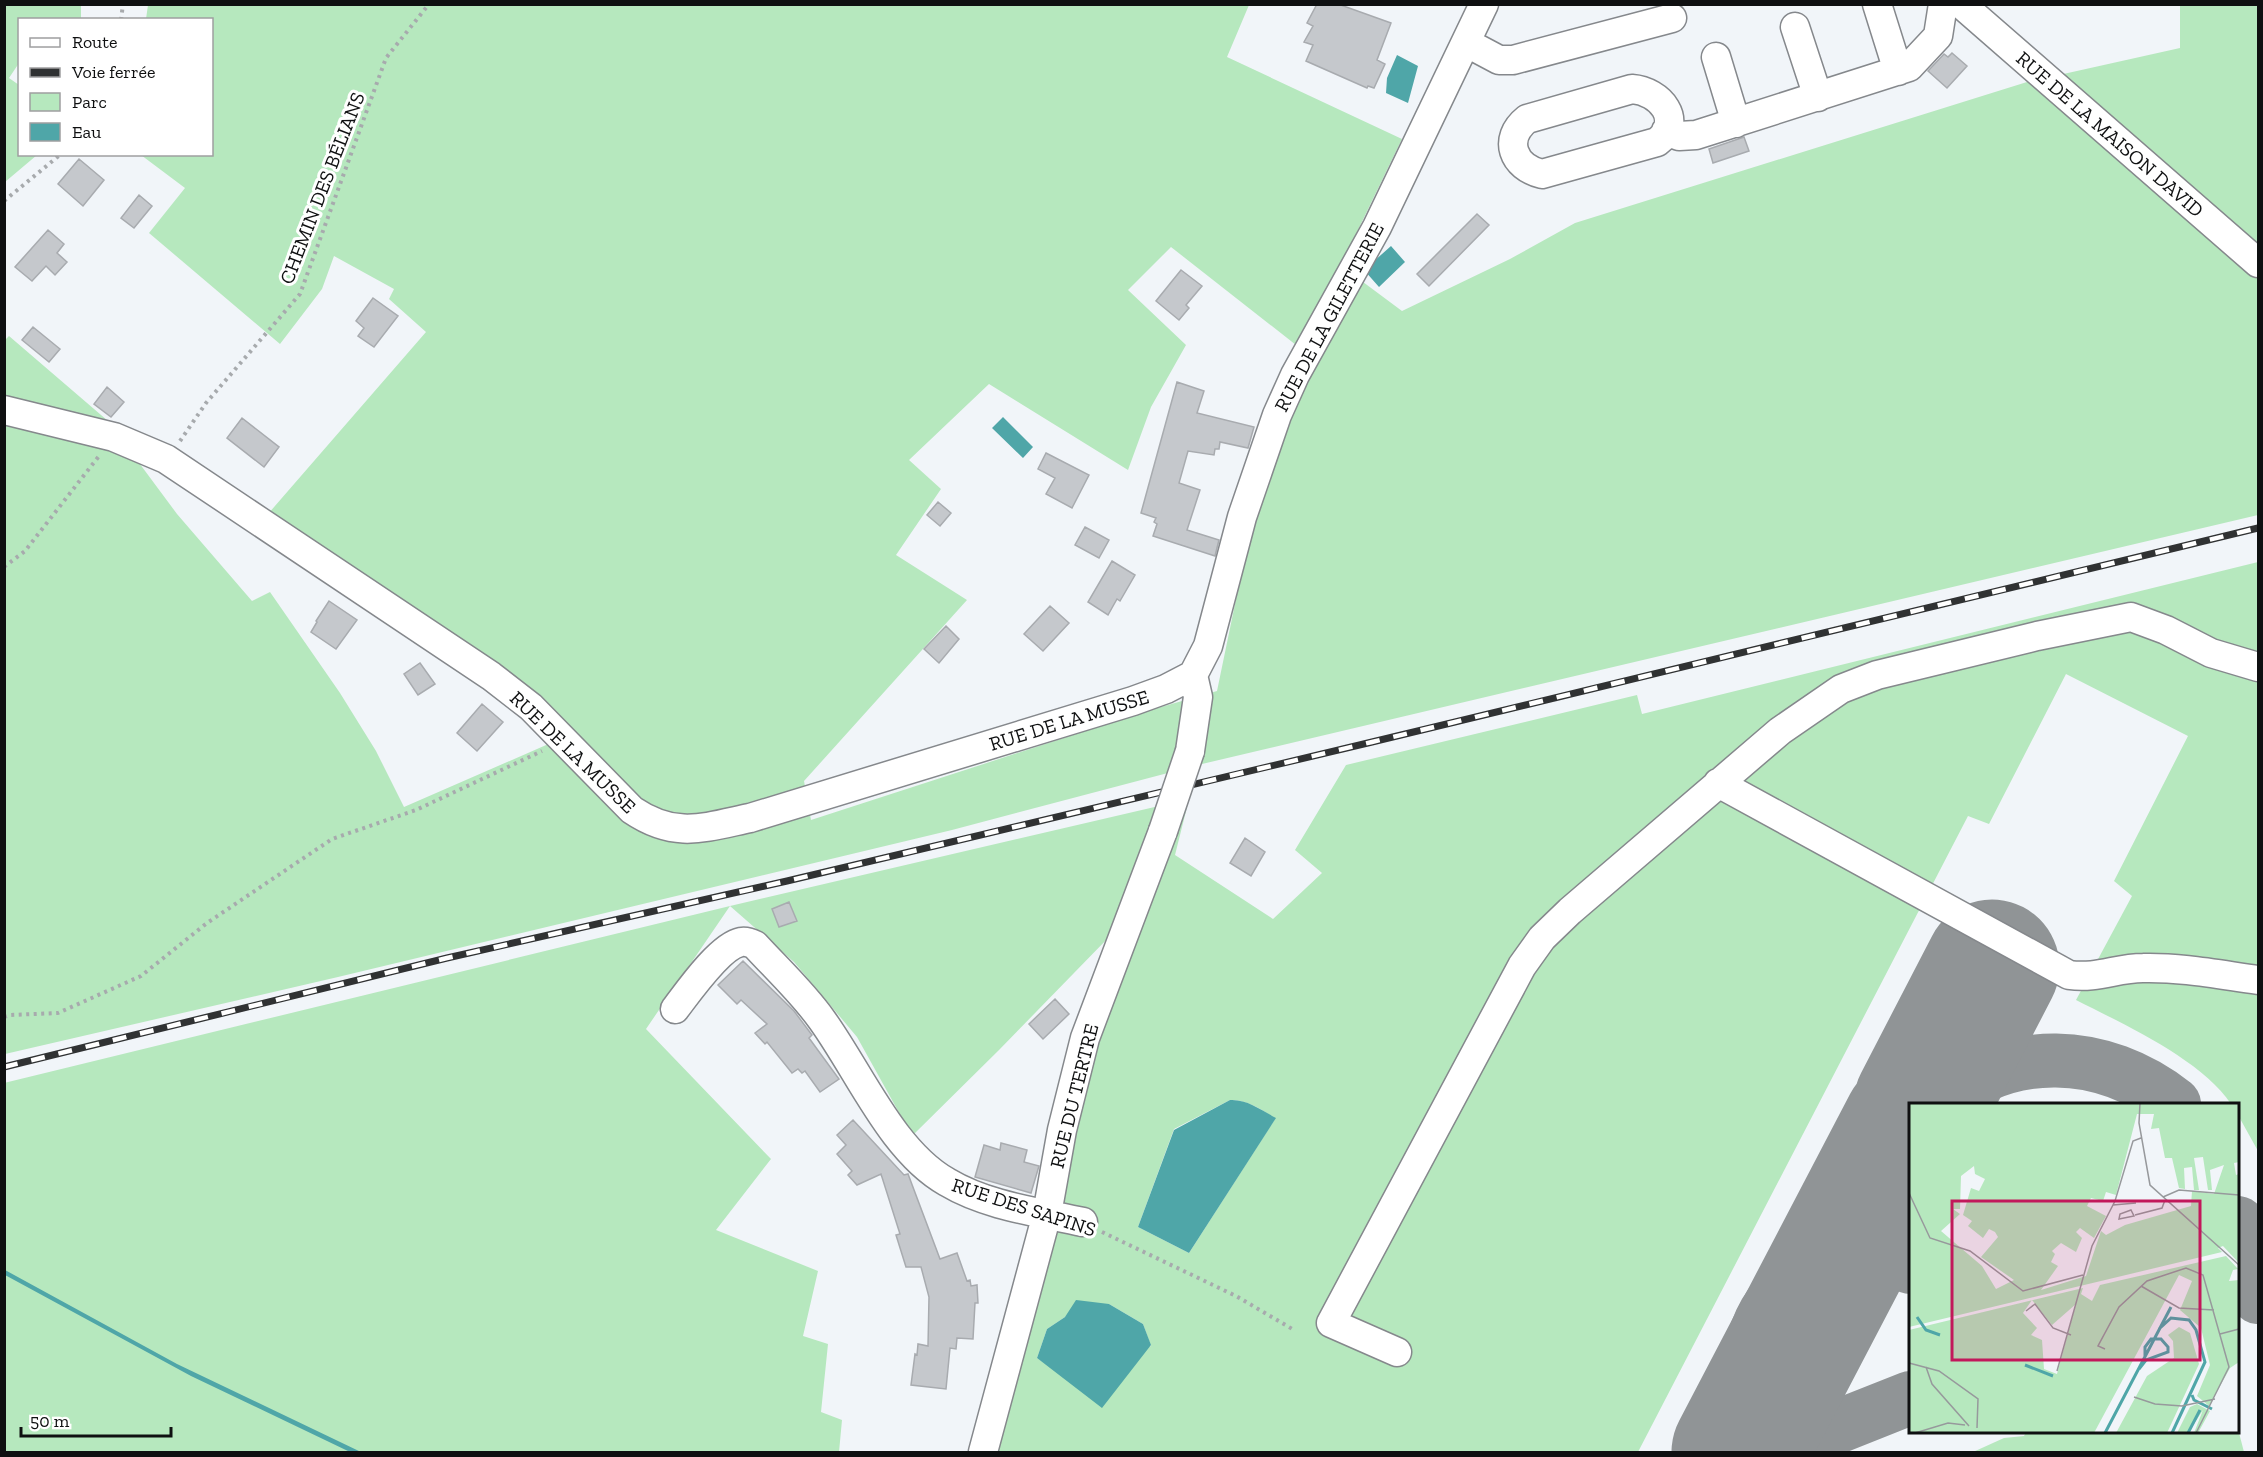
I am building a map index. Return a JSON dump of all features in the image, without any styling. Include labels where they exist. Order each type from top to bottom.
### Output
[{"type":"street","name":"RUE DE LA GILETTERIE","points":[[1193,675],[1208,646],[1242,517],[1277,415],[1295,375],[1377,227],[1467,44],[1484,4]]},
{"type":"street","points":[[1877,4],[1898,71]]},
{"type":"street","points":[[1666,131],[1679,136],[1696,135],[1909,67],[1938,36],[1943,4]]},
{"type":"street","name":"RUE DE LA MAISON DAVID","points":[[1961,4],[2259,263]]},
{"type":"street","points":[[1467,44],[1499,60],[1513,60],[1672,18]]},
{"type":"street","points":[[1795,27],[1818,97]]},
{"type":"street","points":[[1716,57],[1736,123]]},
{"type":"street","points":[[1632,88],[1643,90],[1662,101],[1668,114],[1666,131],[1665,136],[1657,142],[1542,174],[1530,171],[1520,164],[1514,151],[1513,140],[1519,125],[1527,119],[1632,88]]},
{"type":"street","name":"RUE DE LA MUSSE","points":[[4,410],[114,437],[166,459],[491,676],[531,707],[632,810],[649,822],[670,828],[688,830],[750,818],[1133,701],[1166,689],[1193,675]]},
{"type":"street","points":[[1397,1352],[1331,1323],[1522,966],[1542,938],[1570,911],[1779,730],[1841,689],[1877,675],[2090,624],[2131,617],[2166,630],[2211,653],[2259,666]]},
{"type":"street","name":"RUE DU TERTRE","points":[[982,1452],[1047,1214],[1062,1130],[1085,1038],[1164,831],[1190,751],[1198,698],[1193,675]]},
{"type":"street","points":[[1718,783],[2069,975],[2084,978],[2149,968],[2259,980]]},
{"type":"street","name":"RUE DES SAPINS","points":[[675,1009],[707,966],[739,942],[755,945],[820,1017],[846,1054],[896,1135],[918,1161],[947,1183],[971,1193],[1083,1222]]},
{"type":"path","name":"CHEMIN DES BÉLIANS","points":[[166,459],[206,403],[300,294],[386,58],[429,4]]},
{"type":"path","points":[[4,201],[59,156]]},
{"type":"path","points":[[4,567],[25,551],[114,437]]},
{"type":"path","points":[[4,1017],[58,1013],[141,976],[207,923],[332,839],[416,810],[563,742]]},
{"type":"path","name":"RUE DES SAPINS","points":[[1083,1222],[1236,1296],[1294,1330]]},
{"type":"green space","points":[[5,4],[81,5],[81,18],[18,18],[18,64],[9,78],[18,84],[18,156],[36,156],[5,182]]},
{"type":"green space","points":[[148,5],[1249,5],[1227,57],[1402,139],[1355,236],[1296,345],[1171,247],[1128,290],[1186,345],[1151,407],[1128,470],[989,384],[909,460],[941,489],[896,555],[967,600],[804,781],[811,820],[1147,711],[1217,691],[1253,517],[1298,398],[1359,279],[1402,311],[1510,259],[1575,223],[2027,82],[2180,48],[2180,5],[2258,5],[2258,515],[1202,764],[952,830],[5,1054],[4,341],[9,336],[108,421],[177,514],[252,601],[270,592],[340,693],[376,751],[404,807],[553,742],[268,514],[426,332],[389,299],[394,289],[334,256],[322,289],[280,344],[149,233],[185,188],[142,156],[213,156],[213,18],[146,18]]},
{"type":"green space","points":[[2258,562],[2258,1151],[2239,1117],[2239,1103],[2230,1103],[2201,1072],[2160,1044],[2076,1000],[2132,896],[2114,881],[2188,736],[2066,674],[1989,824],[1968,816],[1638,1452],[994,1452],[1111,935],[912,1136],[857,1037],[794,962],[730,906],[1189,799],[1175,855],[1273,919],[1322,873],[1295,850],[1346,765],[1637,695],[1642,714]],"holes":[[[1230,1100],[1254,1106],[1275,1119],[1189,1253],[1138,1227],[1174,1129]],[[1109,1304],[1143,1324],[1151,1346],[1066,1378],[1037,1358],[1047,1329],[1065,1317]]]},
{"type":"green space","points":[[730,906],[646,1029],[771,1159],[716,1230],[818,1271],[803,1336],[828,1344],[821,1412],[842,1420],[839,1452],[5,1452],[4,1083]]},
{"type":"green space","points":[[2026,1433],[2239,1433],[2244,1452],[1973,1452],[2004,1438],[2024,1436]]},
{"type":"water","points":[[1397,55],[1418,66],[1408,103],[1386,93],[1387,78]]},
{"type":"water","points":[[1391,246],[1405,262],[1379,287],[1364,270]]},
{"type":"water","points":[[1003,417],[1033,447],[1023,458],[992,428]]},
{"type":"water","points":[[1230,1100],[1248,1103],[1276,1118],[1189,1253],[1138,1227],[1174,1130]]},
{"type":"water","points":[[5,1270],[177,1364],[361,1452],[350,1452],[191,1376],[5,1275]]},
{"type":"water","points":[[1076,1300],[1109,1304],[1143,1324],[1151,1345],[1102,1408],[1037,1358],[1047,1329],[1065,1317]]},
{"type":"building","points":[[1317,4],[1338,4],[1391,23],[1377,60],[1385,64],[1374,88],[1368,86],[1367,88],[1306,61],[1313,45],[1304,42],[1313,26],[1307,23]]},
{"type":"building","points":[[1952,53],[1967,66],[1947,88],[1928,71],[1944,54],[1948,57]]},
{"type":"building","points":[[1744,137],[1749,151],[1713,163],[1709,149]]},
{"type":"building","points":[[79,159],[104,180],[83,206],[58,184]]},
{"type":"building","points":[[139,195],[152,206],[134,228],[121,218]]},
{"type":"building","points":[[1477,214],[1489,225],[1429,286],[1417,274]]},
{"type":"building","points":[[48,230],[64,244],[57,253],[67,262],[55,275],[46,266],[32,281],[15,267]]},
{"type":"building","points":[[1181,270],[1202,286],[1186,305],[1189,308],[1179,320],[1156,301]]},
{"type":"building","points":[[373,298],[398,316],[374,347],[358,336],[364,328],[356,321]]},
{"type":"building","points":[[33,327],[60,349],[49,362],[22,340]]},
{"type":"building","points":[[1177,382],[1204,391],[1197,413],[1254,427],[1248,448],[1220,442],[1219,449],[1215,449],[1214,455],[1188,451],[1179,483],[1200,490],[1187,530],[1219,540],[1215,556],[1153,536],[1157,524],[1154,522],[1156,518],[1141,513]]},
{"type":"building","points":[[107,387],[124,402],[111,417],[94,404]]},
{"type":"building","points":[[242,418],[279,447],[264,467],[227,438]]},
{"type":"building","points":[[1046,453],[1089,475],[1072,508],[1046,494],[1055,478],[1038,469]]},
{"type":"building","points":[[938,502],[951,513],[940,526],[927,515]]},
{"type":"building","points":[[1085,527],[1109,540],[1099,558],[1075,545]]},
{"type":"building","points":[[1112,561],[1135,575],[1120,601],[1117,599],[1108,615],[1088,602]]},
{"type":"building","points":[[329,601],[357,620],[336,649],[311,632]]},
{"type":"building","points":[[1050,606],[1069,623],[1043,651],[1024,634]]},
{"type":"building","points":[[946,626],[959,639],[939,663],[924,649]]},
{"type":"building","points":[[420,663],[435,684],[418,695],[404,674]]},
{"type":"building","points":[[482,704],[503,722],[477,751],[457,733]]},
{"type":"building","points":[[1245,838],[1265,852],[1251,876],[1230,863]]},
{"type":"building","points":[[789,902],[797,921],[779,927],[772,909]]},
{"type":"building","points":[[743,961],[794,1011],[812,1035],[809,1038],[839,1079],[820,1092],[805,1071],[802,1073],[798,1069],[792,1073],[767,1042],[765,1044],[755,1033],[767,1024],[741,1000],[737,1004],[718,985]]},
{"type":"building","points":[[1055,999],[1069,1014],[1043,1039],[1029,1024]]},
{"type":"building","points":[[853,1120],[904,1175],[908,1174],[940,1259],[957,1253],[967,1281],[970,1280],[971,1286],[977,1285],[978,1303],[975,1303],[973,1339],[957,1338],[956,1349],[950,1348],[946,1389],[911,1385],[918,1344],[928,1346],[929,1297],[921,1267],[906,1267],[896,1235],[900,1234],[881,1174],[857,1185],[848,1175],[852,1171],[837,1154],[846,1145],[837,1135]]},
{"type":"building","points":[[1001,1143],[1027,1150],[1024,1162],[1039,1166],[1031,1193],[975,1177],[984,1145],[1000,1150]]},
{"type":"taxiway","points":[[1940,1103],[1966,1084],[1995,1071],[2025,1063],[2056,1060],[2087,1064],[2117,1072],[2146,1085],[2173,1103]]},
{"type":"taxiway","points":[[1888,1168],[1909,1137]]},
{"type":"taxiway","points":[[2239,1227],[2258,1297]]},
{"type":"taxiway","points":[[1760,1412],[1751,1375],[1754,1341],[1761,1321],[1772,1303],[1786,1287],[1802,1274],[1821,1264],[1841,1258],[1881,1257],[1899,1261],[1909,1266]]},
{"type":"taxiway","points":[[1774,1452],[1909,1398]]},
{"type":"runway","points":[[1922,1103],[1992,967]]},
{"type":"runway","points":[[1739,1452],[1909,1127]]},
{"type":"railway","points":[[4,1067],[447,958],[787,881],[2258,528]]}]
